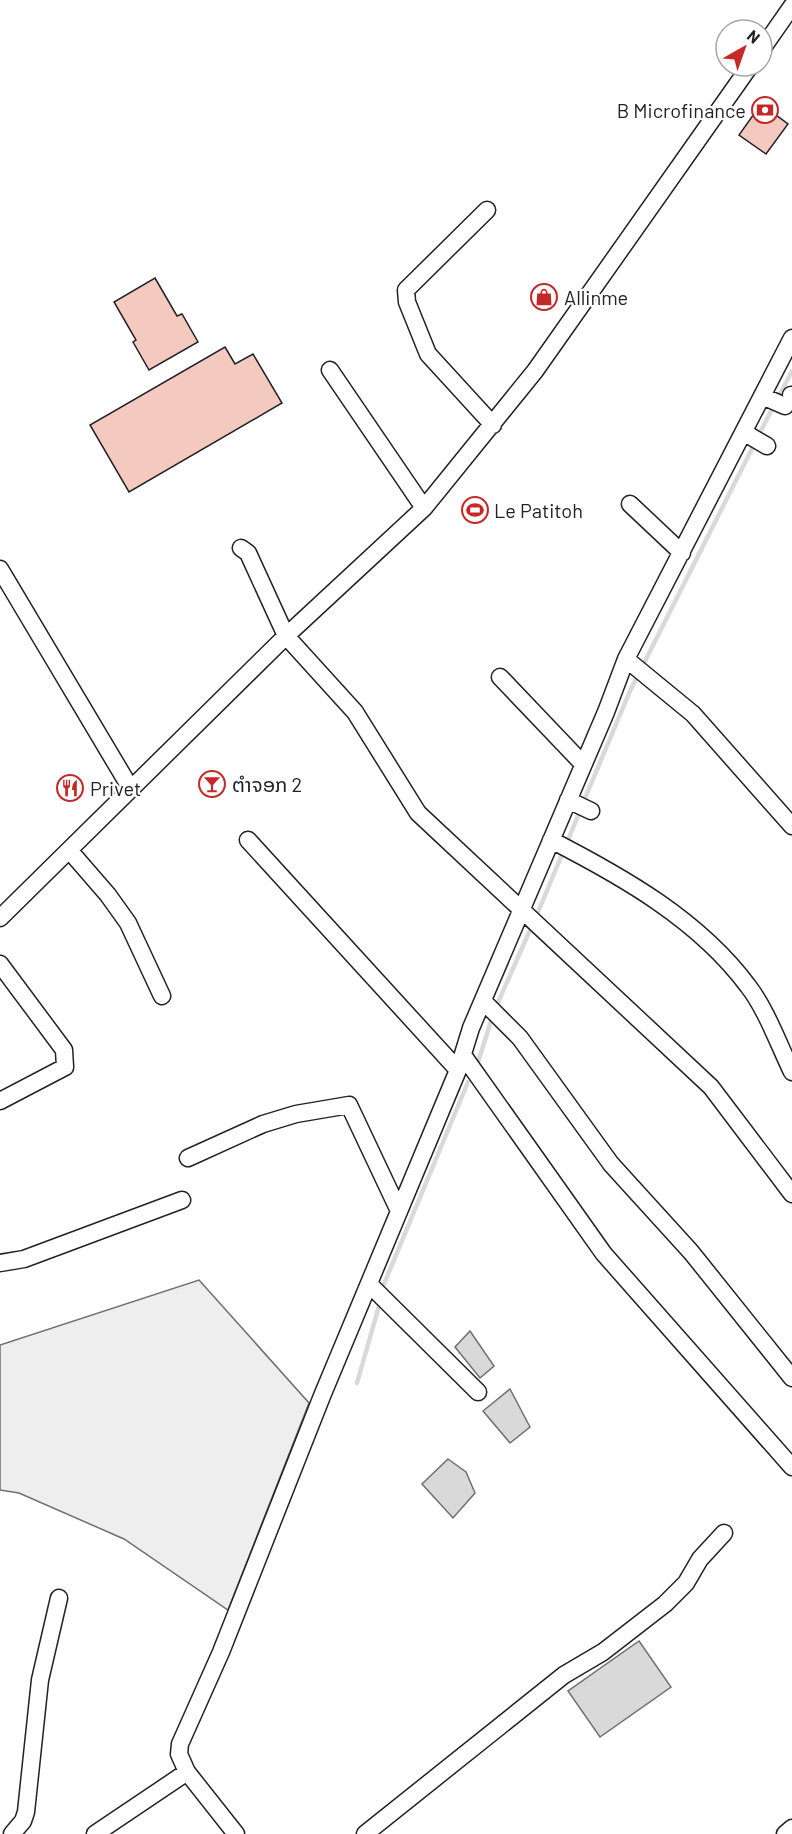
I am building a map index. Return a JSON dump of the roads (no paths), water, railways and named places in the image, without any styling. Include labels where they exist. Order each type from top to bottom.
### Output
[{"type":"street","points":[[774,32],[792,6]]},
{"type":"street","points":[[0,918],[286,636],[424,508],[536,371],[742,78]]},
{"type":"street","points":[[487,210],[406,290],[407,302],[428,354],[493,425]]},
{"type":"street","points":[[236,1834],[187,1772],[179,1754],[180,1744],[221,1652],[460,1063],[487,1005],[520,910],[580,806],[583,764],[634,666],[682,553],[757,440],[780,399],[792,338]]},
{"type":"street","points":[[330,370],[424,508]]},
{"type":"street","points":[[630,504],[682,553]]},
{"type":"street","points":[[241,548],[248,553],[286,636],[355,712],[418,813],[711,1087],[792,1194]]},
{"type":"street","points":[[0,569],[7,595],[132,789]]},
{"type":"street","points":[[634,666],[693,714],[792,826]]},
{"type":"street","points":[[500,677],[583,764]]},
{"type":"street","points":[[248,840],[460,1063],[604,1254],[792,1467]]},
{"type":"street","points":[[559,843],[656,900],[707,940],[749,987],[792,1072]]},
{"type":"street","points":[[69,850],[108,895],[128,923],[162,996]]},
{"type":"street","points":[[0,964],[64,1050],[66,1061],[65,1067],[0,1101]]},
{"type":"street","points":[[487,1005],[520,1038],[611,1164],[691,1252],[792,1378]]},
{"type":"street","points":[[188,1158],[263,1124],[296,1114],[349,1105],[399,1211]]},
{"type":"street","points":[[0,1263],[24,1259],[182,1200]]},
{"type":"street","points":[[369,1284],[478,1392]]},
{"type":"street","points":[[365,1834],[564,1675],[603,1652],[665,1604],[686,1583],[700,1559],[724,1533]]},
{"type":"street","points":[[12,1834],[23,1821],[26,1812],[40,1680],[59,1598]]},
{"type":"street","points":[[95,1834],[187,1772]]},
{"type":"street","points":[[785,1834],[792,1828]]},
{"type":"waterway","points":[[778,398],[792,371]]},
{"type":"waterway","points":[[583,803],[630,691],[774,405]]},
{"type":"waterway","points":[[536,917],[580,811]]},
{"type":"waterway","points":[[496,1007],[530,930]]},
{"type":"waterway","points":[[478,1062],[492,1018]]},
{"type":"waterway","points":[[384,1284],[468,1082]]},
{"type":"waterway","points":[[357,1383],[379,1306]]},
{"type":"place","name":"B Microfinance","points":[[765,110]]},
{"type":"place","name":"Allinme","points":[[544,297]]},
{"type":"place","name":"Le Patitoh","points":[[475,510]]},
{"type":"place","name":"ຕຳຈອກ 2","points":[[212,784]]},
{"type":"place","name":"Privet","points":[[70,788]]}]
